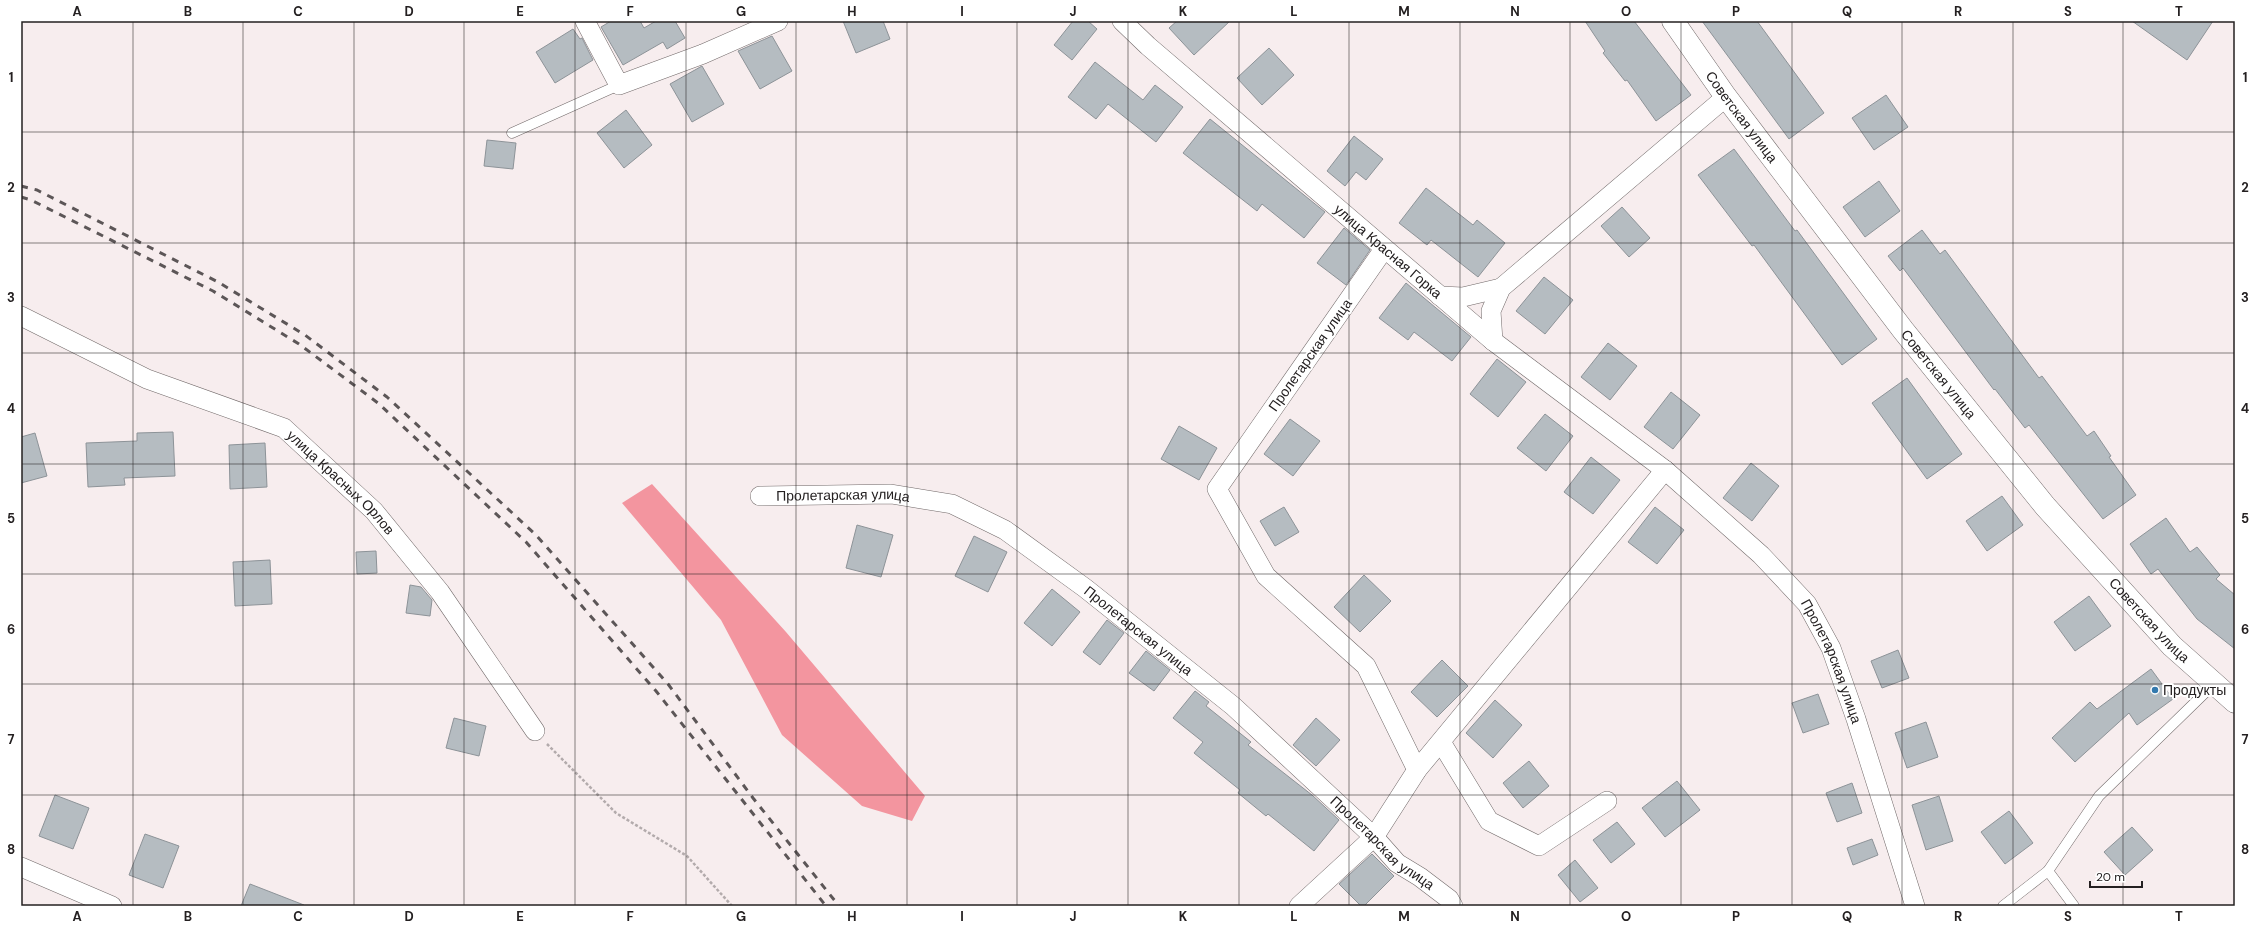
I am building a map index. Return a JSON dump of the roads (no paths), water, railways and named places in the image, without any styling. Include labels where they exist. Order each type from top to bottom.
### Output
[{"type":"main road","name":"Советская улица","points":[[1676,22],[1726,97],[1903,330],[2045,506],[2172,646],[2235,702]]},
{"type":"street","points":[[585,21],[619,85],[703,54],[778,21]]},
{"type":"street","name":"улица Красная Горка","points":[[1122,21],[1148,46],[1493,342],[1665,470]]},
{"type":"street","points":[[1440,296],[1462,298],[1501,288],[1726,97]]},
{"type":"street","name":"Пролетарская улица","points":[[1384,248],[1217,489],[1266,576],[1366,666],[1417,770]]},
{"type":"street","points":[[1493,342],[1491,311],[1501,288]]},
{"type":"street","name":"улица Красных Орлов","points":[[21,316],[147,379],[284,428],[374,511],[440,592],[535,732]]},
{"type":"street","points":[[1299,906],[1374,837],[1417,770],[1665,470]]},
{"type":"street","name":"Пролетарская улица","points":[[1665,470],[1761,555],[1807,604],[1831,648],[1851,705],[1914,906]]},
{"type":"street","name":"Пролетарская улица","points":[[760,496],[891,494],[952,504],[1005,530],[1085,588],[1233,706],[1374,837],[1397,863],[1420,877],[1448,899],[1453,906]]},
{"type":"street","points":[[1441,742],[1489,821],[1538,846],[1607,801]]},
{"type":"street","points":[[21,867],[112,906]]},
{"type":"lane","points":[[512,132],[619,85]]},
{"type":"lane","points":[[2003,906],[2048,871],[2099,796],[2214,684]]},
{"type":"lane","points":[[2048,871],[2074,906]]},
{"type":"railway","points":[[21,186],[37,190],[218,282],[305,335],[387,397],[535,534],[668,684],[753,798],[839,906]]},
{"type":"railway","points":[[21,197],[31,200],[213,291],[299,344],[378,403],[526,542],[656,691],[826,906]]},
{"type":"place","name":"Продукты","points":[[2155,690]]}]
